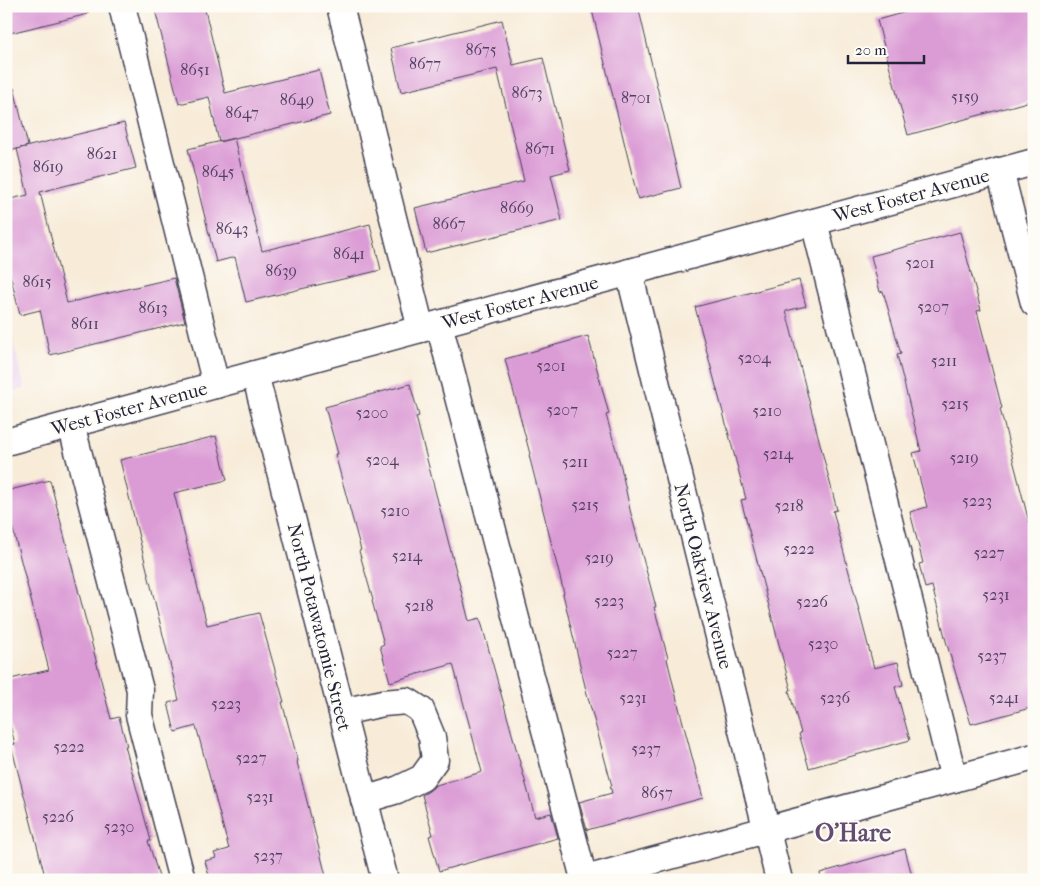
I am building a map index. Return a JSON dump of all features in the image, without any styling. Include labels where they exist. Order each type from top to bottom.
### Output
[{"type":"street","points":[[122,6],[216,385]]},
{"type":"street","points":[[340,6],[583,879],[1034,757]]},
{"type":"street","name":"West Foster Avenue","points":[[6,442],[1034,162]]},
{"type":"street","points":[[1000,171],[1034,304]]},
{"type":"street","points":[[814,222],[954,779]]},
{"type":"street","name":"North Oakview Avenue","points":[[630,272],[779,880]]},
{"type":"street","name":"North Potawatomie Street","points":[[255,374],[385,880]]},
{"type":"street","points":[[71,424],[140,690],[139,715],[182,880]]},
{"type":"street","points":[[342,712],[383,703],[407,701],[421,710],[432,737],[435,760],[422,778],[397,790],[364,800]]},
{"type":"shaded area","points":[[6,315],[25,389],[6,393]]},
{"type":"building","points":[[6,6],[87,6],[88,14],[6,34]]},
{"type":"building","points":[[154,6],[204,6],[225,93],[319,70],[330,115],[219,142],[209,97],[179,104]]},
{"type":"building","points":[[591,6],[638,6],[681,188],[638,199]]},
{"type":"building","points":[[927,6],[1034,6],[1034,100],[908,135],[877,20]]},
{"type":"building","points":[[502,20],[513,65],[543,58],[570,170],[551,175],[562,220],[426,253],[415,208],[524,181],[497,69],[401,92],[391,48]]},
{"type":"building","points":[[14,88],[28,146],[6,152],[6,89]]},
{"type":"building","points":[[124,123],[136,168],[40,192],[67,303],[174,278],[185,322],[50,355],[40,310],[20,315],[6,258],[6,200],[28,195],[17,149]]},
{"type":"building","points":[[234,138],[262,251],[370,224],[381,270],[246,302],[235,257],[216,262],[188,149]]},
{"type":"building","points":[[960,232],[981,310],[977,311],[1002,408],[1000,409],[1034,535],[1034,707],[971,724],[932,586],[925,588],[919,564],[923,563],[910,512],[927,507],[913,453],[921,451],[897,355],[901,354],[883,291],[880,292],[871,256]]},
{"type":"building","points":[[799,280],[806,306],[786,311],[837,510],[833,511],[874,668],[898,662],[903,685],[895,687],[910,740],[809,768],[789,691],[791,690],[741,500],[746,499],[695,307]]},
{"type":"building","points":[[588,336],[609,414],[606,415],[621,467],[678,704],[703,798],[587,830],[579,802],[612,793],[610,786],[612,786],[586,690],[530,454],[505,359]]},
{"type":"building","points":[[410,384],[419,416],[416,417],[469,621],[480,618],[535,817],[551,813],[558,838],[439,871],[429,836],[433,835],[422,795],[436,785],[482,772],[453,664],[390,682],[380,646],[384,644],[359,551],[361,550],[335,454],[338,454],[325,407]]},
{"type":"building","points":[[216,436],[227,480],[174,493],[207,625],[259,613],[284,702],[282,702],[327,880],[210,880],[205,861],[216,858],[214,853],[229,849],[196,726],[175,732],[168,703],[179,700],[120,460]]},
{"type":"building","points":[[50,480],[111,719],[119,717],[151,841],[148,841],[160,880],[46,880],[11,745],[15,744],[6,710],[6,680],[49,670],[12,526],[6,527],[6,491]]},
{"type":"building","points":[[905,849],[913,880],[821,880],[820,873]]},
{"type":"district","name":"O'Hare","points":[[853,833]]}]
